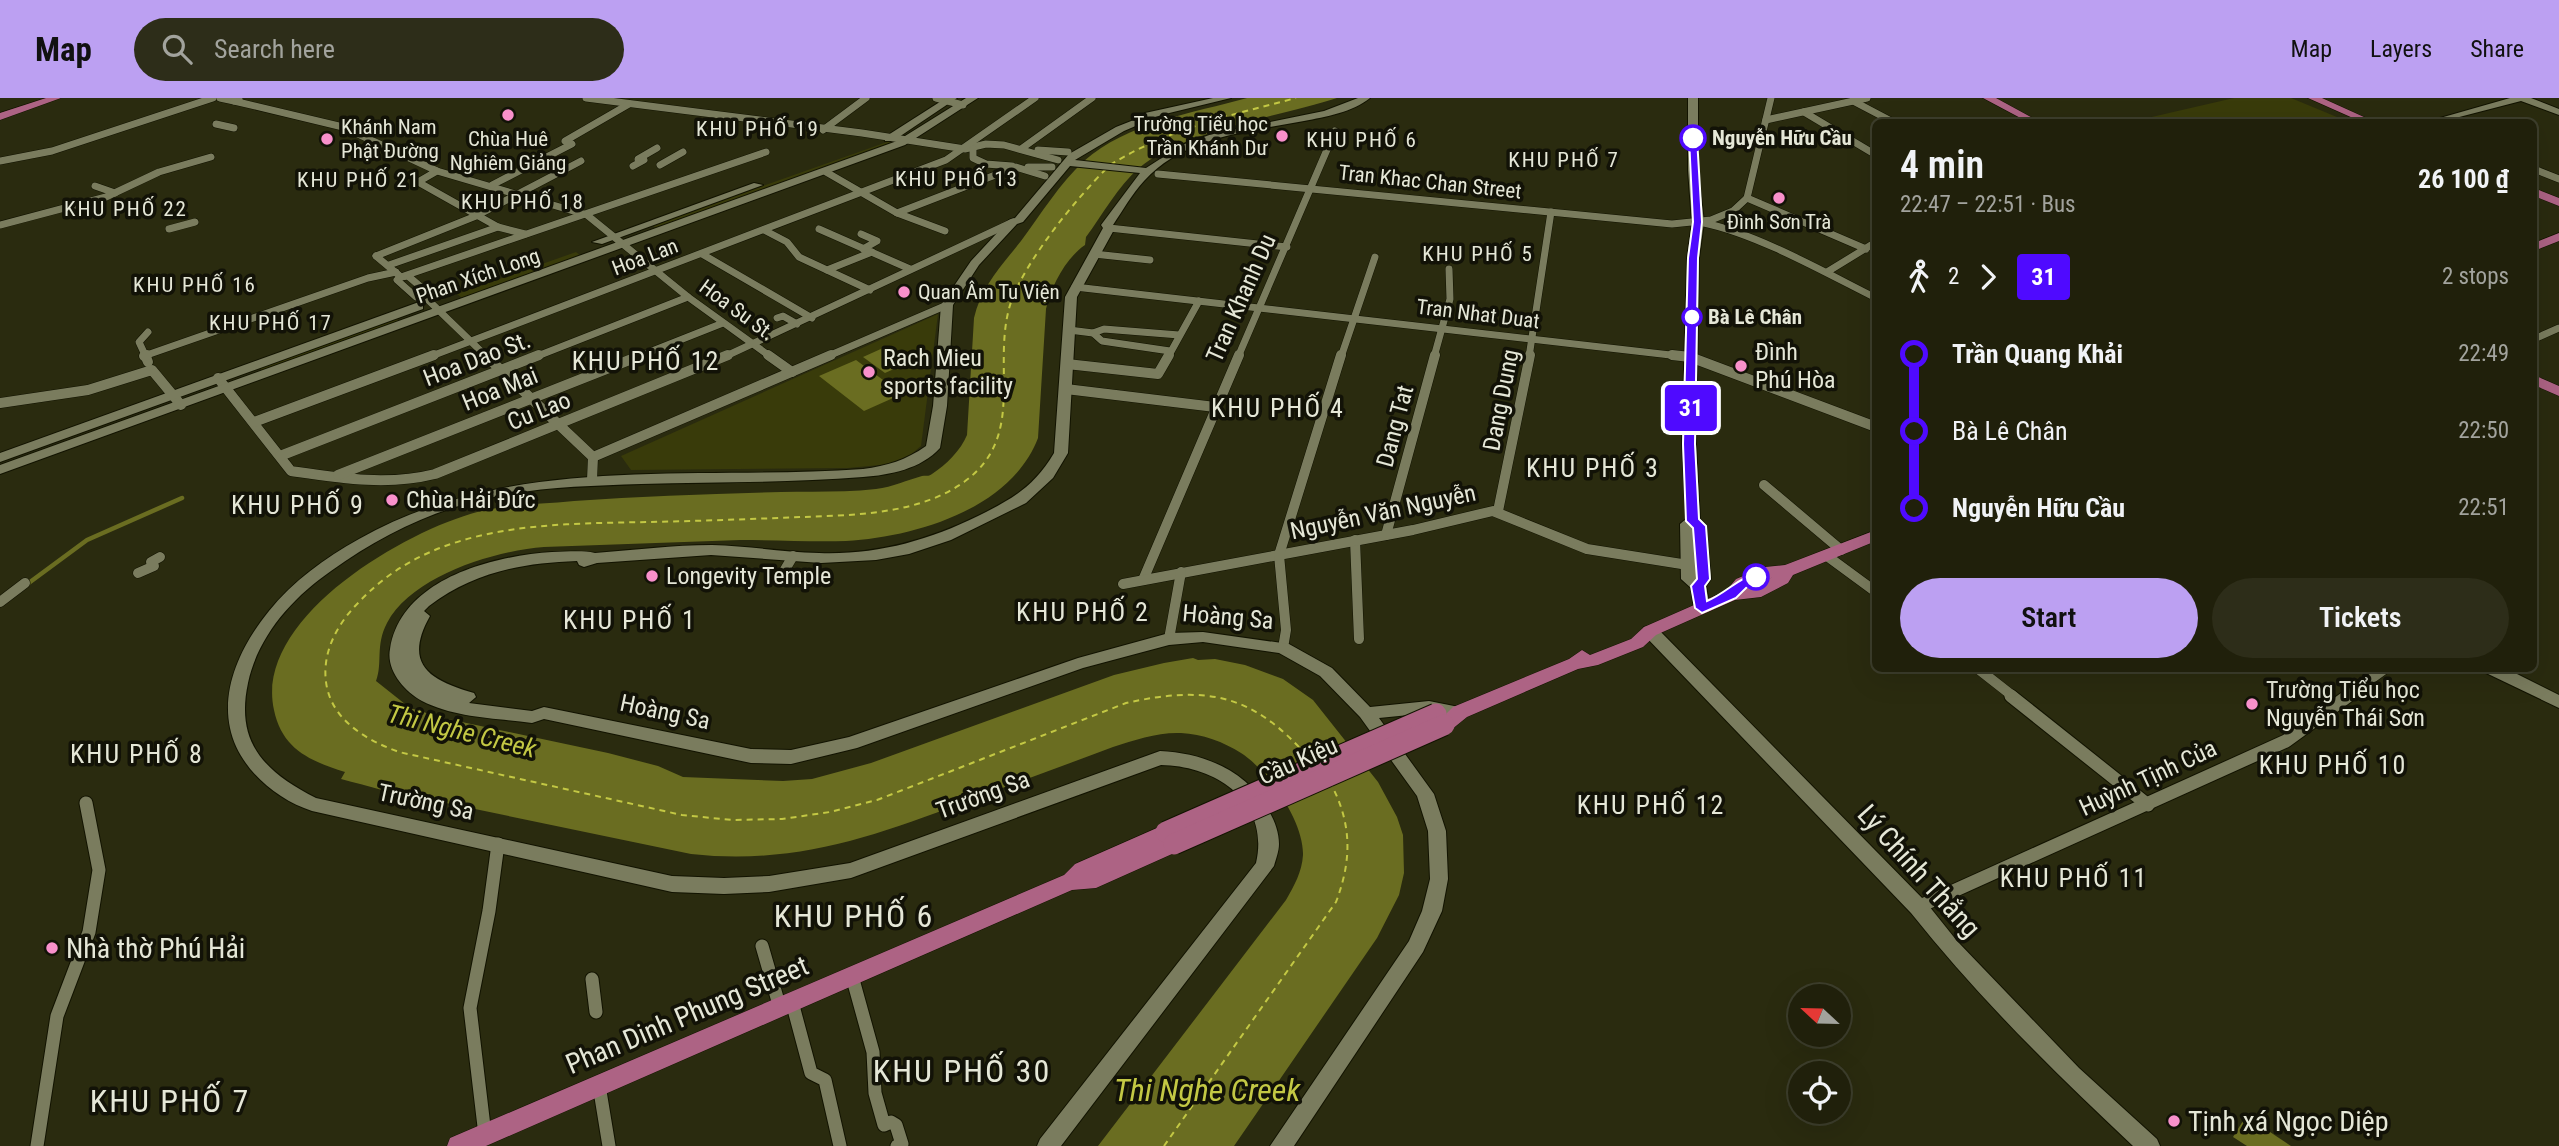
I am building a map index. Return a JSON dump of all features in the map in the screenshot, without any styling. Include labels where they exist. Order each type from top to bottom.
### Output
[{"type":"main road","points":[[0,115],[44,98]]},
{"type":"main road","points":[[0,115],[56,98]]},
{"type":"main road","points":[[1988,98],[2029,119]]},
{"type":"main road","points":[[2312,98],[2363,119]]},
{"type":"main road","points":[[2537,193],[2556,199]]},
{"type":"main road","points":[[2537,246],[2559,237]]},
{"type":"main road","points":[[2537,256],[2559,246]]},
{"type":"main road","points":[[2537,381],[2559,392]]},
{"type":"main road","name":"Cầu Kiệu","points":[[1071,881],[1089,882],[1170,838],[1449,716],[1576,663],[1592,661],[1637,643],[1650,631],[1732,595],[1755,593],[1782,579],[1787,570],[1872,537]]},
{"type":"main road","name":"Phan Dinh Phung Street","points":[[459,1146],[1071,881]]},
{"type":"street","points":[[0,161],[52,151],[212,98]]},
{"type":"street","name":"Hoa Su St.","points":[[220,98],[237,100],[256,110],[328,121],[351,129],[437,171],[587,215],[688,297],[792,372]]},
{"type":"street","points":[[586,98],[969,149],[984,144],[1021,149],[1059,164]]},
{"type":"street","points":[[823,130],[866,98]]},
{"type":"street","points":[[936,98],[959,100]]},
{"type":"street","name":"Hoa Lan","points":[[254,422],[468,340],[657,272],[946,160],[969,149],[1035,98]]},
{"type":"street","points":[[1021,149],[1092,98]]},
{"type":"street","points":[[1158,98],[1169,112]]},
{"type":"street","name":"Trường Sa","points":[[1013,222],[1010,219],[1059,164],[1102,138],[1156,115],[1226,98]]},
{"type":"street","name":"Hoàng Sa","points":[[1281,1146],[1412,953],[1426,927],[1437,894],[1439,846],[1429,804],[1408,768],[1366,713],[1326,672],[1283,648],[1203,637],[1169,639],[1078,664],[851,743],[791,757],[751,756],[544,713],[541,708],[524,710],[437,688],[416,670],[411,654],[412,639],[423,615],[453,590],[499,571],[586,556],[595,558],[711,550],[857,557],[898,552],[959,531],[1021,500],[1048,475],[1061,453],[1071,297],[1110,228],[1107,225],[1150,174],[1184,154],[1365,98]]},
{"type":"street","points":[[1692,521],[1690,357],[1693,258],[1698,222],[1693,170],[1693,98]]},
{"type":"street","points":[[1698,222],[1727,214],[1747,198],[1771,98]]},
{"type":"street","points":[[1766,120],[1867,98]]},
{"type":"street","points":[[2442,119],[2522,98],[2559,112]]},
{"type":"street","name":"Phan Xích Long","points":[[617,242],[894,138],[959,100]]},
{"type":"street","name":"Phan Xích Long","points":[[0,458],[430,303],[826,172],[910,140],[959,100]]},
{"type":"street","points":[[1853,101],[1887,119]]},
{"type":"street","points":[[492,185],[572,144],[565,141],[630,104]]},
{"type":"street","points":[[1804,112],[1872,151]]},
{"type":"street","points":[[216,124],[234,128]]},
{"type":"street","name":"Tran Khanh Du","points":[[1143,580],[1214,407],[1261,307],[1335,131]]},
{"type":"street","points":[[633,166],[644,160],[638,159],[657,148]]},
{"type":"street","points":[[969,149],[973,158],[979,161],[1016,167],[1059,164],[1150,174]]},
{"type":"street","points":[[1021,149],[1059,164]]},
{"type":"street","points":[[660,165],[683,152]]},
{"type":"street","points":[[144,356],[160,351],[167,352],[329,294],[374,283],[381,277],[399,274],[587,215],[766,152]]},
{"type":"street","points":[[399,274],[376,256],[476,216],[581,161],[548,156]]},
{"type":"street","points":[[0,225],[115,193],[159,172],[211,157]]},
{"type":"street","name":"Trường Sa","points":[[1048,1146],[1265,866],[1270,841],[1266,825],[1242,787],[1225,773],[1193,761],[1160,758],[879,862],[822,877],[769,884],[672,884],[312,804],[280,789],[253,763],[235,720],[237,689],[247,659],[267,623],[304,583],[348,551],[422,514],[453,503],[530,486],[592,480],[850,474],[879,472],[914,463],[933,448],[940,406],[947,305],[975,263],[1013,222],[1019,220],[1059,164]]},
{"type":"street","points":[[897,213],[1016,167]]},
{"type":"street","points":[[2537,170],[2559,179]]},
{"type":"street","points":[[437,171],[418,182],[498,227],[524,234]]},
{"type":"street","points":[[826,172],[897,213],[945,231]]},
{"type":"street","name":"Tran Khac Chan Street","points":[[1150,174],[1679,224],[1698,222]]},
{"type":"street","points":[[95,186],[115,193]]},
{"type":"street","points":[[1747,198],[1866,249]]},
{"type":"street","name":"Dang Dung","points":[[1498,511],[1533,338],[1551,212]]},
{"type":"street","points":[[169,229],[195,222]]},
{"type":"street","name":"Cu Lao","points":[[218,378],[291,471],[332,477],[411,481],[755,344],[970,239],[1013,222]]},
{"type":"street","points":[[1698,222],[1723,227],[1827,272],[1872,296]]},
{"type":"street","points":[[388,265],[498,227]]},
{"type":"street","points":[[1110,228],[1287,247]]},
{"type":"street","points":[[819,229],[910,269]]},
{"type":"street","points":[[764,230],[787,242],[799,257],[870,290]]},
{"type":"street","points":[[861,234],[877,241],[863,249]]},
{"type":"street","points":[[1827,272],[1872,245]]},
{"type":"street","points":[[827,270],[872,253]]},
{"type":"street","points":[[702,254],[812,318]]},
{"type":"street","points":[[1094,254],[1150,260]]},
{"type":"street","points":[[1283,648],[1286,630],[1279,555],[1314,436],[1375,257]]},
{"type":"street","name":"Dang Tat","points":[[1386,534],[1450,299],[1449,269]]},
{"type":"street","points":[[399,274],[397,280],[416,297],[430,303],[593,457],[592,480]]},
{"type":"street","name":"Tran Nhat Duat","points":[[1075,287],[1690,357],[1872,425]]},
{"type":"street","name":"Hoa Dao St.","points":[[280,456],[688,297]]},
{"type":"street","points":[[1067,364],[1158,374],[1199,301]]},
{"type":"street","name":"Phan Xích Long","points":[[0,470],[226,389],[430,303]]},
{"type":"street","points":[[593,457],[947,305]]},
{"type":"street","points":[[777,318],[783,316],[797,324]]},
{"type":"street","name":"Hoa Mai","points":[[332,477],[723,323]]},
{"type":"street","points":[[2537,338],[2559,328]]},
{"type":"street","points":[[1069,330],[1093,333],[1104,329],[1179,335]]},
{"type":"street","points":[[148,332],[139,342],[144,356],[181,405]]},
{"type":"street","points":[[1093,333],[1102,341],[1170,351]]},
{"type":"street","points":[[0,404],[88,390],[152,370]]},
{"type":"street","points":[[1066,389],[1214,407]]},
{"type":"street","points":[[1764,485],[1808,520],[1834,553],[1872,588]]},
{"type":"street","name":"Nguyễn Văn Nguyễn","points":[[1123,584],[1498,511],[1587,549],[1688,565]]},
{"type":"street","points":[[1692,521],[1686,524],[1689,579],[1698,586],[1702,608]]},
{"type":"street","points":[[1692,521],[1699,526],[1703,579],[1698,586]]},
{"type":"street","points":[[1355,540],[1359,639]]},
{"type":"street","points":[[780,578],[793,556]]},
{"type":"street","points":[[138,573],[154,566],[151,562],[160,557]]},
{"type":"street","points":[[1169,639],[1181,572]]},
{"type":"street","points":[[0,602],[25,583]]},
{"type":"street","name":"Lý Chính Thắng","points":[[1650,631],[1918,907],[1950,947],[2072,1074],[2149,1146]]},
{"type":"street","points":[[1982,672],[2148,805]]},
{"type":"street","name":"Huỳnh Tịnh Của","points":[[1918,907],[2286,741],[2381,672]]},
{"type":"street","points":[[2498,672],[2559,702]]},
{"type":"street","points":[[1366,713],[1429,707],[1449,716]]},
{"type":"street","points":[[37,1146],[57,1016],[89,932],[99,870],[86,803]]},
{"type":"street","points":[[485,1135],[470,1008],[489,911],[498,844]]},
{"type":"street","points":[[762,946],[811,1073],[825,1080],[840,1146]]},
{"type":"street","points":[[852,976],[873,1052],[875,1093],[884,1125],[891,1122],[896,1125],[902,1144],[897,1146]]},
{"type":"street","points":[[592,979],[596,1012]]},
{"type":"street","points":[[599,1084],[609,1146]]},
{"type":"shaded area","points":[[2234,98],[2291,98],[2342,119],[2143,119]]},
{"type":"shaded area","points":[[890,141],[896,143],[657,229],[652,225]]},
{"type":"shaded area","points":[[576,252],[581,256],[462,298],[457,294]]},
{"type":"shaded area","name":"Rach Mieu sports facility","points":[[938,314],[921,446],[901,463],[848,468],[631,470],[621,456]]},
{"type":"shaded area","points":[[395,317],[399,321],[262,371],[258,366]]},
{"type":"water","name":"Thi Nghe Creek","points":[[1247,98],[1337,98],[1206,134],[1158,155],[1124,183],[1086,237],[1085,245],[1066,265],[1048,300],[1038,438],[1025,463],[984,501],[958,515],[930,525],[873,538],[846,541],[740,540],[544,547],[479,560],[434,579],[399,606],[383,631],[376,681],[410,708],[443,718],[608,753],[658,766],[683,777],[783,781],[812,779],[871,763],[1114,675],[1164,663],[1193,658],[1215,659],[1245,665],[1283,679],[1313,700],[1378,782],[1397,817],[1403,835],[1404,873],[1399,895],[1377,938],[1234,1146],[1098,1146],[1286,900],[1301,867],[1302,842],[1283,798],[1252,761],[1220,742],[1181,733],[1147,737],[862,837],[797,852],[728,856],[691,854],[341,779],[345,772],[309,758],[284,735],[274,710],[274,675],[288,642],[312,610],[380,556],[417,535],[454,520],[485,510],[518,505],[703,494],[864,490],[888,487],[932,474],[952,457],[967,435],[974,318],[982,296],[1067,179],[1101,148],[1140,128]]},
{"type":"water","points":[[883,348],[905,364],[885,373],[863,357]]},
{"type":"water","points":[[856,360],[902,394],[864,411],[819,376]]},
{"type":"water","points":[[2246,1116],[2291,1146],[2247,1146],[2233,1137]]},
{"type":"waterway","points":[[26,585],[87,540],[182,498]]},
{"type":"ferry route","points":[[1110,165],[1177,132],[1296,98]]},
{"type":"ferry route","points":[[1106,169],[1053,230],[1019,283],[1006,323],[1004,397],[996,443],[984,463],[964,482],[927,501],[887,511],[824,516],[571,524],[532,527],[457,542],[422,556],[389,576],[351,610],[338,628],[329,649],[325,671],[329,695],[335,707],[352,727],[399,752],[682,815],[732,820],[782,819],[830,812],[877,800],[1126,703],[1181,695],[1227,700],[1248,708],[1268,720],[1309,758]]},
{"type":"ferry route","points":[[1164,1146],[1336,902],[1345,871],[1347,842],[1343,813],[1331,784]]},
{"type":"bus line","name":"31","points":[[1693,138],[1698,222],[1693,258],[1689,444],[1692,521],[1699,526],[1703,579],[1698,586],[1702,608],[1732,595],[1742,583],[1756,577]]},
{"type":"place","name":"Chùa Huê Nghiêm Giảng","points":[[508,115]]},
{"type":"place","name":"Trường Tiểu học Trần Khánh Dư","points":[[1282,136]]},
{"type":"place","name":"Nguyễn Hữu Cầu","points":[[1693,138]]},
{"type":"place","name":"Khánh Nam Phật Đường","points":[[327,139]]},
{"type":"place","name":"Đình Sơn Trà","points":[[1779,198]]},
{"type":"place","name":"Quan Âm Tu Viện","points":[[904,292]]},
{"type":"place","name":"Bà Lê Chân","points":[[1692,317]]},
{"type":"place","name":"Đình Phú Hòa","points":[[1741,366]]},
{"type":"place","name":"Rach Mieu sports facility","points":[[869,372]]},
{"type":"place","name":"Chùa Hải Đức","points":[[392,500]]},
{"type":"place","name":"Longevity Temple","points":[[652,576]]},
{"type":"place","name":"Trường Tiểu học Nguyễn Thái Sơn","points":[[2252,704]]},
{"type":"place","name":"Nhà thờ Phú Hải","points":[[52,948]]},
{"type":"place","name":"Tịnh xá Ngọc Diệp","points":[[2174,1121]]},
{"type":"district","name":"KHU PHỐ 19","points":[[758,129]]},
{"type":"district","name":"KHU PHỐ 6","points":[[1362,140]]},
{"type":"district","name":"KHU PHỐ 7","points":[[1564,160]]},
{"type":"district","name":"KHU PHỐ 13","points":[[957,179]]},
{"type":"district","name":"KHU PHỐ 21","points":[[359,180]]},
{"type":"district","name":"KHU PHỐ 18","points":[[523,202]]},
{"type":"district","name":"KHU PHỐ 22","points":[[126,209]]},
{"type":"district","name":"KHU PHỐ 5","points":[[1478,254]]},
{"type":"district","name":"KHU PHỐ 16","points":[[195,285]]},
{"type":"district","name":"KHU PHỐ 17","points":[[271,323]]},
{"type":"district","name":"KHU PHỐ 12","points":[[646,361]]},
{"type":"district","name":"KHU PHỐ 4","points":[[1278,408]]},
{"type":"district","name":"KHU PHỐ 3","points":[[1593,468]]},
{"type":"district","name":"KHU PHỐ 9","points":[[298,505]]},
{"type":"district","name":"KHU PHỐ 2","points":[[1083,612]]},
{"type":"district","name":"KHU PHỐ 1","points":[[630,620]]},
{"type":"district","name":"KHU PHỐ 8","points":[[137,754]]},
{"type":"district","name":"KHU PHỐ 10","points":[[2333,765]]},
{"type":"district","name":"KHU PHỐ 12","points":[[1651,805]]},
{"type":"district","name":"KHU PHỐ 11","points":[[2074,878]]},
{"type":"district","name":"KHU PHỐ 6","points":[[854,916]]},
{"type":"district","name":"KHU PHỐ 30","points":[[962,1071]]},
{"type":"district","name":"KHU PHỐ 7","points":[[170,1101]]}]
